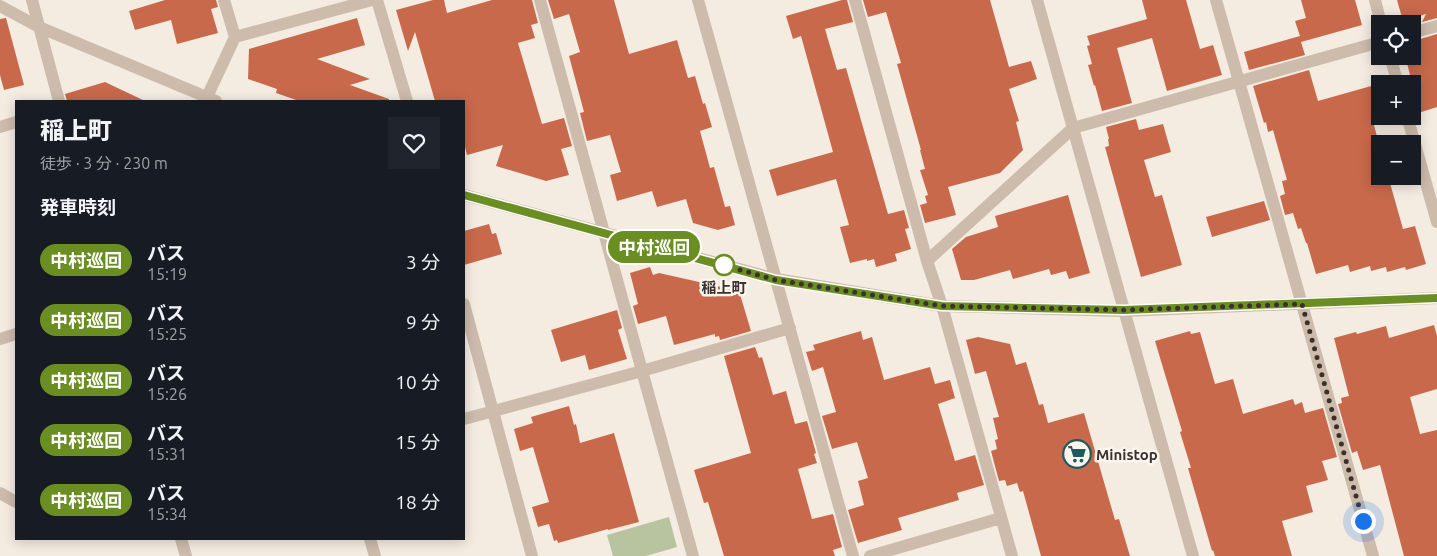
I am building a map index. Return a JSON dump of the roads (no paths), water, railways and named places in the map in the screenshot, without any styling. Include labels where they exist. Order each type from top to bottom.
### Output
[{"type":"street","points":[[32,0],[59,100]]},
{"type":"street","points":[[0,6],[39,27],[212,99],[235,37],[224,0]]},
{"type":"street","points":[[235,37],[372,0]]},
{"type":"street","points":[[377,0],[407,100]]},
{"type":"street","points":[[540,0],[693,556]]},
{"type":"street","points":[[698,0],[853,556]]},
{"type":"street","points":[[855,0],[927,261],[942,306],[1012,556]]},
{"type":"street","points":[[1037,0],[1193,556]]},
{"type":"street","points":[[1216,0],[1373,556]]},
{"type":"street","points":[[1375,0],[1379,15]]},
{"type":"street","points":[[1421,30],[1437,26]]},
{"type":"street","points":[[927,261],[1073,128],[1371,44]]},
{"type":"street","points":[[0,127],[15,122]]},
{"type":"street","points":[[1410,125],[1437,222]]},
{"type":"street","points":[[465,195],[776,280],[942,306],[1124,310],[1437,298]]},
{"type":"street","points":[[465,308],[532,556]]},
{"type":"street","points":[[465,419],[642,371],[790,328]]},
{"type":"street","points":[[0,339],[15,334]]},
{"type":"street","points":[[0,493],[15,501]]},
{"type":"street","points":[[870,556],[1001,518]]},
{"type":"street","points":[[181,540],[186,556]]},
{"type":"street","points":[[370,540],[375,556]]},
{"type":"place","name":"稲上町","points":[[724,265]]},
{"type":"place","name":"Ministop","points":[[1077,454]]}]
